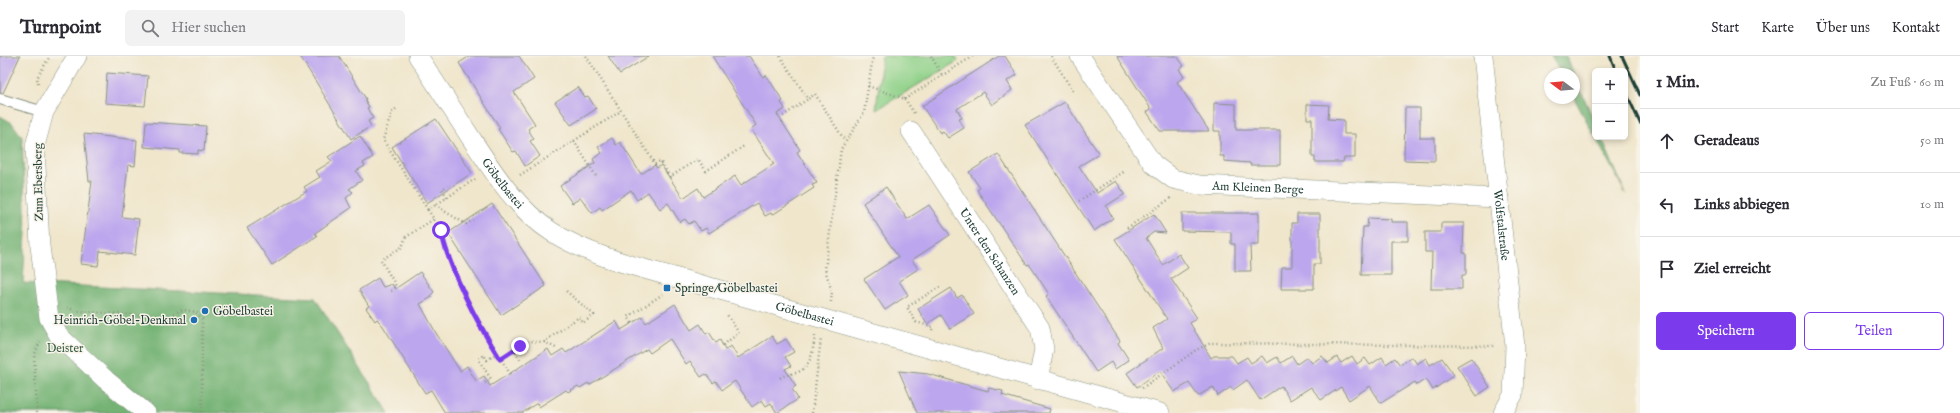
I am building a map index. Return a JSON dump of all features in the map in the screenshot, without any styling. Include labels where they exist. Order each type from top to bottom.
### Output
[{"type":"street","name":"Zum Ebersberg","points":[[47,309],[40,246],[35,146],[44,112],[77,56]]},
{"type":"street","name":"Göbelbastei","points":[[418,56],[503,186],[551,232],[582,248],[608,258],[677,278],[1160,413]]},
{"type":"street","name":"Am Kleinen Berge","points":[[1080,56],[1153,164],[1173,180],[1199,185],[1499,198]]},
{"type":"street","name":"Wolfstalstraße","points":[[1483,56],[1515,346],[1513,395],[1503,413]]},
{"type":"street","name":"Unter den Schanzen","points":[[911,131],[1040,328],[1044,350],[1038,380]]},
{"type":"street","points":[[47,309],[59,336],[106,380],[146,413]]},
{"type":"lane","points":[[0,98],[44,112]]},
{"type":"path","points":[[586,56],[655,164],[660,161],[670,177],[698,159],[706,171],[744,146]]},
{"type":"path","points":[[780,56],[808,99]]},
{"type":"path","points":[[829,308],[832,292],[825,269],[841,148],[864,114],[873,56]]},
{"type":"path","points":[[932,56],[942,75]]},
{"type":"path","points":[[905,99],[973,56]]},
{"type":"path","points":[[1051,56],[1074,91]]},
{"type":"path","points":[[868,86],[905,99],[915,114],[911,131]]},
{"type":"path","points":[[783,116],[815,94],[845,141]]},
{"type":"path","points":[[396,109],[392,112],[383,140],[441,230],[444,245],[471,308],[496,354],[510,374]]},
{"type":"path","points":[[514,179],[621,111]]},
{"type":"path","points":[[574,141],[596,176]]},
{"type":"path","points":[[1079,201],[1126,171]]},
{"type":"path","points":[[428,210],[474,180]]},
{"type":"path","points":[[447,197],[442,190],[448,186]]},
{"type":"path","points":[[1127,228],[1173,197]]},
{"type":"path","points":[[436,204],[444,211],[466,224],[472,220]]},
{"type":"path","points":[[391,291],[396,286],[381,260],[402,248],[406,237],[434,219]]},
{"type":"path","points":[[916,322],[907,307],[941,286]]},
{"type":"path","points":[[544,342],[579,317],[583,323],[594,314],[566,291]]},
{"type":"path","points":[[632,323],[628,317],[666,293]]},
{"type":"path","points":[[37,413],[34,356],[47,309],[166,317],[183,310],[196,312],[202,319],[202,413]]},
{"type":"path","points":[[722,345],[739,333],[726,314]]},
{"type":"path","points":[[780,378],[786,374],[798,372],[805,367],[811,356],[816,329]]},
{"type":"path","points":[[500,359],[529,341],[544,342],[556,348]]},
{"type":"path","points":[[812,413],[821,341]]},
{"type":"path","points":[[1123,402],[1196,350],[1211,344],[1502,346]]},
{"type":"path","points":[[514,350],[522,362]]},
{"type":"path","points":[[485,383],[492,379],[478,359],[484,355],[487,360],[496,354]]},
{"type":"green space","points":[[882,56],[955,56],[958,61],[876,110]]},
{"type":"green space","points":[[1551,56],[1566,56],[1571,68],[1558,68]]},
{"type":"green space","points":[[1580,88],[1592,116],[1592,131],[1577,104],[1580,104]]},
{"type":"green space","name":"Deister","points":[[0,116],[12,123],[22,137],[26,232],[23,283],[315,298],[389,413],[0,413]]},
{"type":"green space","points":[[1597,140],[1602,140],[1626,194]]},
{"type":"building","points":[[0,56],[20,56],[3,93],[0,93]]},
{"type":"building","points":[[300,56],[339,56],[366,99],[365,100],[369,107],[367,108],[373,118],[368,121],[371,126],[351,139]]},
{"type":"building","points":[[470,56],[519,56],[534,79],[514,92],[535,124],[528,129],[534,139],[530,141],[540,156],[525,166],[516,151],[513,152],[498,129],[500,128],[459,63]]},
{"type":"building","points":[[608,56],[649,56],[620,74]]},
{"type":"building","points":[[712,56],[749,56],[763,77],[766,75],[783,101],[781,102],[785,109],[777,114],[800,150],[797,152],[817,183],[812,185],[814,188],[772,215],[771,213],[765,216],[757,203],[709,233],[706,228],[701,231],[694,221],[689,224],[685,219],[680,222],[668,203],[660,209],[648,192],[637,200],[631,190],[602,210],[600,207],[592,213],[581,198],[572,203],[560,186],[595,163],[593,159],[602,153],[598,147],[612,138],[616,145],[620,142],[641,174],[655,165],[657,168],[661,165],[683,198],[698,188],[703,197],[735,176],[741,185],[774,164],[751,129],[756,125]]},
{"type":"building","points":[[999,56],[1005,56],[1017,75],[1007,81],[1012,90],[992,105],[983,92],[957,109],[962,118],[959,119],[964,128],[948,138],[943,131],[940,133],[922,106]]},
{"type":"building","points":[[1117,56],[1177,56],[1184,66],[1179,69],[1184,77],[1177,82],[1209,131],[1160,131],[1147,112],[1151,109]]},
{"type":"building","points":[[107,73],[148,76],[145,106],[105,103]]},
{"type":"building","points":[[578,87],[585,97],[588,96],[596,109],[571,125],[555,102]]},
{"type":"building","points":[[1065,102],[1099,154],[1079,166],[1097,193],[1116,181],[1125,194],[1106,206],[1113,218],[1094,231],[1025,125]]},
{"type":"building","points":[[1214,103],[1236,104],[1236,130],[1280,130],[1280,165],[1250,165],[1250,163],[1224,161],[1224,156],[1220,156],[1220,131],[1214,131]]},
{"type":"building","points":[[1307,104],[1329,105],[1328,119],[1344,120],[1344,134],[1355,134],[1355,158],[1344,158],[1343,162],[1315,162],[1315,157],[1312,157],[1312,119],[1307,119]]},
{"type":"building","points":[[1405,108],[1420,108],[1420,138],[1435,138],[1435,161],[1404,160]]},
{"type":"building","points":[[436,119],[472,173],[427,203],[392,147]]},
{"type":"building","points":[[146,122],[206,126],[204,151],[198,150],[198,154],[180,153],[180,150],[144,147]]},
{"type":"building","points":[[84,134],[137,140],[135,166],[128,165],[122,217],[139,219],[135,255],[100,251],[98,266],[81,264],[92,181],[89,181]]},
{"type":"building","points":[[360,136],[373,157],[363,163],[365,166],[356,171],[362,180],[349,189],[353,192],[346,198],[351,208],[315,233],[317,236],[272,265],[247,228],[307,191],[304,187],[320,177],[316,171],[332,161],[328,157]]},
{"type":"building","points":[[998,154],[1120,341],[1118,343],[1129,360],[1115,369],[1111,362],[1096,372],[1046,296],[1049,294],[1029,264],[1027,265],[977,190],[980,188],[969,172]]},
{"type":"building","points":[[886,187],[907,219],[929,205],[950,235],[912,260],[918,269],[899,281],[908,295],[885,310],[864,279],[898,257],[863,203]]},
{"type":"building","points":[[492,204],[546,286],[501,315],[448,233]]},
{"type":"building","points":[[1182,213],[1259,213],[1259,245],[1250,245],[1251,271],[1235,271],[1235,244],[1231,244],[1231,232],[1182,231]]},
{"type":"building","points":[[1154,214],[1166,233],[1154,232],[1146,238],[1163,265],[1179,254],[1188,268],[1171,279],[1197,318],[1190,323],[1211,358],[1214,356],[1232,356],[1237,363],[1247,357],[1251,363],[1262,356],[1267,363],[1277,357],[1281,363],[1292,356],[1297,364],[1307,357],[1312,363],[1322,356],[1328,363],[1337,357],[1341,363],[1352,356],[1357,364],[1365,358],[1370,365],[1382,357],[1386,364],[1395,358],[1400,365],[1412,357],[1417,364],[1426,358],[1430,365],[1442,358],[1454,375],[1433,390],[1426,379],[1417,385],[1415,382],[1381,403],[1370,386],[1349,400],[1341,387],[1321,400],[1311,387],[1290,400],[1281,386],[1260,400],[1247,380],[1233,390],[1231,387],[1218,396],[1213,387],[1198,396],[1189,383],[1174,392],[1160,371],[1137,387],[1127,373],[1163,348],[1153,328],[1167,319],[1115,239]]},
{"type":"building","points":[[1297,214],[1320,214],[1320,264],[1314,264],[1314,289],[1281,289],[1282,267],[1292,267],[1292,223],[1297,223]]},
{"type":"building","points":[[1368,218],[1391,219],[1391,222],[1408,222],[1408,241],[1391,241],[1391,275],[1361,275],[1363,227],[1367,227]]},
{"type":"building","points":[[1441,223],[1464,223],[1463,253],[1466,253],[1466,275],[1462,275],[1462,289],[1431,289],[1432,252],[1425,252],[1425,232],[1441,232]]},
{"type":"building","points":[[420,272],[434,292],[431,295],[432,297],[420,304],[436,333],[460,371],[467,366],[476,381],[484,376],[490,386],[548,349],[552,356],[563,349],[566,353],[616,321],[621,330],[642,317],[646,323],[675,304],[691,330],[700,324],[706,334],[709,332],[716,343],[720,340],[725,350],[731,346],[738,358],[772,336],[777,344],[786,339],[794,352],[785,357],[791,366],[785,369],[796,386],[792,389],[798,399],[777,413],[771,403],[766,406],[762,400],[752,407],[735,381],[722,390],[716,381],[713,383],[706,374],[701,377],[690,361],[686,364],[670,339],[650,353],[647,349],[589,385],[588,383],[580,388],[578,386],[568,392],[566,390],[539,407],[537,403],[522,413],[445,413],[431,390],[425,393],[383,326],[377,319],[375,321],[366,308],[369,306],[359,290],[378,278],[383,287],[392,284],[395,289]]},
{"type":"building","points":[[951,288],[957,298],[962,295],[974,314],[950,329],[941,315],[927,324],[918,309]]},
{"type":"building","points":[[1471,358],[1490,387],[1477,396],[1457,366]]},
{"type":"building","points":[[899,371],[928,374],[988,391],[989,388],[1003,391],[1002,395],[1050,409],[1049,413],[917,413]]},
{"type":"railway","points":[[1610,56],[1615,68]]},
{"type":"railway","points":[[1622,56],[1640,95]]},
{"type":"railway","points":[[1628,97],[1640,123]]},
{"type":"place","name":"Springe/Göbelbastei","points":[[667,288]]},
{"type":"place","name":"Göbelbastei","points":[[205,311]]},
{"type":"place","name":"Heinrich-Göbel-Denkmal","points":[[194,320]]},
{"type":"route","points":[[441,230],[444,245],[471,308],[500,359],[520,346]]}]
